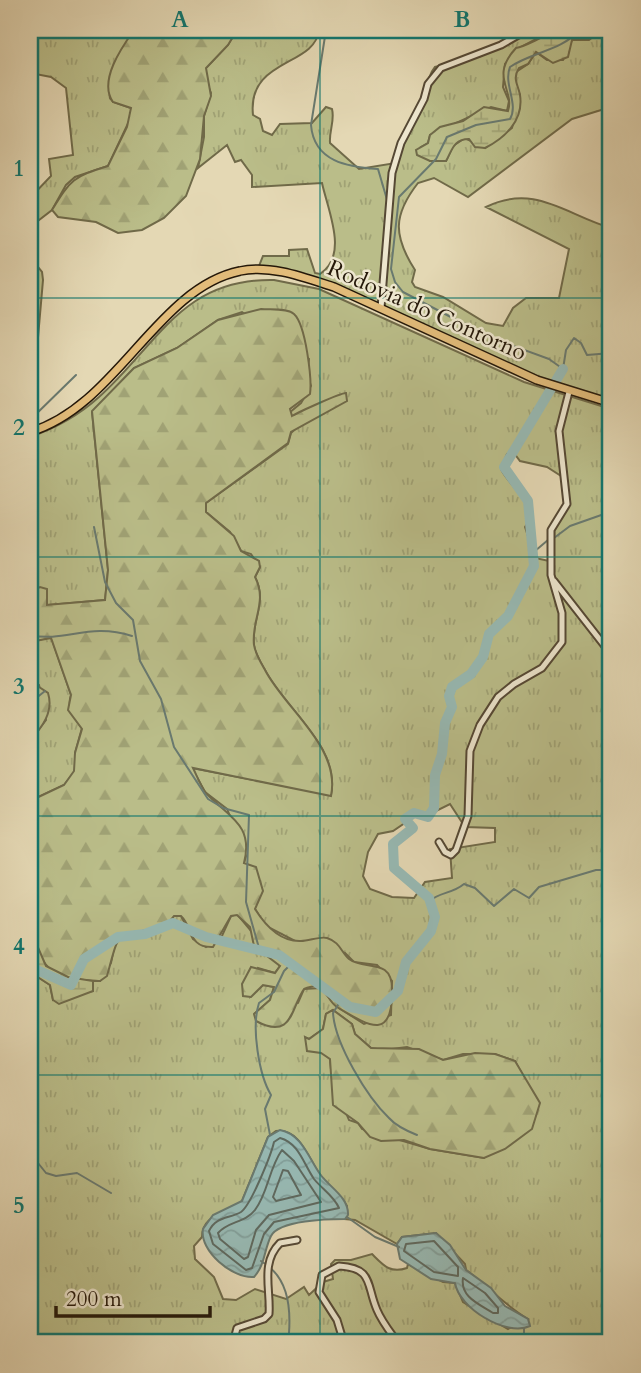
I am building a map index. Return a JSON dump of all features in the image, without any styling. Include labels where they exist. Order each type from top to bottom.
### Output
[{"type":"main road","name":"Rodovia do Contorno","points":[[30,432],[74,410],[120,368],[167,314],[217,278],[241,270],[265,270],[301,276],[381,308],[465,349],[569,392],[611,403]]},
{"type":"street","points":[[381,308],[392,173],[401,143],[424,99],[428,84],[441,68],[500,45],[527,30]]},
{"type":"street","points":[[439,842],[451,855],[460,839],[469,808],[470,751],[488,710],[509,687],[542,668],[559,648],[563,620],[552,579],[551,530],[567,504],[559,426],[569,392]]},
{"type":"street","points":[[552,579],[611,654]]},
{"type":"street","points":[[233,1343],[237,1328],[264,1320],[269,1314],[267,1283],[270,1258],[280,1243],[297,1240]]},
{"type":"street","points":[[344,1343],[337,1320],[319,1292],[322,1275],[339,1266],[362,1272],[369,1281],[377,1311],[398,1343]]},
{"type":"green space","points":[[30,30],[134,30],[113,67],[110,98],[113,102],[131,108],[132,115],[108,166],[75,177],[66,185],[52,210],[30,227],[30,198],[51,176],[49,159],[73,155],[66,88],[51,77],[30,73]]},
{"type":"green space","points":[[134,30],[237,30],[228,45],[206,68],[211,96],[204,116],[200,159],[186,196],[164,218],[142,230],[118,233],[96,222],[58,217],[52,210],[74,181],[108,166],[127,127],[131,108],[113,102],[108,84],[113,64]]},
{"type":"green space","points":[[237,30],[319,30],[315,42],[306,51],[270,73],[260,83],[254,96],[253,115],[260,119],[263,131],[272,135],[280,124],[312,123],[326,107],[332,109],[330,143],[359,169],[396,163],[399,142],[419,112],[435,67],[481,56],[525,30],[553,30],[521,47],[505,64],[503,87],[509,101],[507,111],[491,107],[430,135],[428,143],[421,147],[430,161],[446,161],[453,146],[465,138],[485,148],[512,128],[520,95],[515,82],[516,72],[528,64],[536,52],[547,60],[563,60],[572,40],[594,36],[593,30],[611,30],[611,107],[572,119],[468,197],[434,178],[418,183],[404,205],[399,226],[403,247],[415,270],[412,282],[415,287],[443,297],[486,323],[503,326],[513,308],[526,298],[559,298],[569,249],[486,207],[504,200],[535,200],[611,228],[611,400],[530,375],[322,281],[257,271],[263,256],[289,256],[289,250],[307,249],[315,273],[320,274],[329,266],[335,244],[332,219],[322,183],[252,187],[252,175],[241,160],[235,162],[227,145],[198,168],[204,137],[204,116],[211,93],[205,78],[206,68],[228,45]]},
{"type":"green space","points":[[553,30],[593,30],[594,36],[589,40],[572,40],[568,57],[553,63],[536,52],[528,64],[519,68],[516,78],[520,95],[519,112],[506,133],[485,148],[475,147],[469,139],[460,141],[446,161],[430,161],[417,155],[416,150],[428,143],[430,135],[440,127],[463,121],[484,107],[508,111],[503,75],[508,58],[516,48]]},
{"type":"green space","points":[[30,257],[42,272],[43,280],[34,383],[30,399]]},
{"type":"green space","points":[[274,280],[319,289],[524,382],[611,409],[611,1343],[30,1343],[30,972],[50,985],[53,1000],[93,991],[93,981],[100,981],[111,963],[115,943],[123,934],[138,929],[152,930],[174,916],[181,916],[193,939],[206,947],[221,938],[231,916],[237,914],[280,966],[275,973],[258,968],[251,996],[263,985],[274,987],[270,1000],[254,1014],[298,1003],[304,989],[321,988],[336,1006],[364,1024],[391,1015],[392,981],[377,965],[354,962],[345,953],[297,942],[266,926],[255,909],[244,863],[246,856],[227,809],[205,792],[192,768],[331,795],[332,777],[320,745],[274,685],[254,645],[260,603],[259,586],[255,577],[260,567],[251,554],[241,551],[230,532],[206,512],[206,503],[288,444],[291,433],[320,405],[292,417],[289,413],[301,403],[311,386],[307,374],[309,359],[242,312],[218,320],[177,348],[134,368],[92,412],[108,570],[105,600],[47,605],[46,597],[37,588],[30,592],[30,437],[66,421],[91,404],[120,377],[174,318],[194,302],[216,290],[242,282]],"holes":[[[514,453],[520,461],[547,467],[561,476],[565,503],[548,531],[549,561],[535,558],[525,527],[529,511],[501,469],[507,454]],[[450,804],[465,827],[495,828],[495,842],[450,849],[452,878],[425,882],[414,898],[392,897],[370,889],[363,876],[368,852],[378,834],[393,831],[418,814],[428,815]],[[333,1010],[352,1024],[355,1034],[371,1048],[384,1050],[407,1047],[443,1060],[463,1054],[495,1054],[515,1061],[537,1101],[484,1158],[430,1149],[362,1129],[358,1123],[349,1120],[332,1080],[330,1059],[306,1038],[309,1039],[323,1029],[326,1014]],[[276,1131],[285,1131],[298,1140],[321,1176],[347,1206],[345,1219],[355,1220],[397,1244],[402,1237],[436,1233],[465,1264],[466,1270],[528,1319],[508,1329],[463,1302],[455,1283],[443,1282],[408,1264],[407,1268],[401,1270],[391,1269],[372,1254],[351,1260],[335,1260],[331,1264],[333,1279],[323,1282],[309,1295],[304,1287],[286,1299],[255,1289],[236,1300],[223,1299],[214,1277],[195,1259],[194,1246],[202,1237],[203,1229],[211,1218],[242,1201],[268,1137]]]},
{"type":"green space","points":[[261,309],[291,312],[302,329],[309,365],[310,394],[290,409],[292,416],[342,394],[346,393],[347,401],[291,432],[288,443],[206,503],[206,512],[234,536],[241,551],[259,561],[260,567],[255,577],[259,586],[260,603],[254,645],[274,685],[320,745],[332,778],[331,796],[193,768],[206,793],[242,830],[246,850],[244,863],[256,867],[263,891],[255,909],[263,921],[280,936],[293,941],[327,938],[338,945],[349,959],[376,966],[387,973],[391,979],[391,1006],[388,1017],[377,1025],[359,1020],[337,1007],[322,989],[315,986],[304,989],[284,1024],[277,1027],[256,1021],[254,1014],[270,1000],[274,987],[263,985],[251,997],[243,996],[242,984],[251,967],[275,973],[280,966],[254,946],[250,927],[237,915],[231,916],[213,947],[195,941],[181,916],[174,916],[164,928],[128,933],[118,941],[107,976],[100,981],[73,979],[54,972],[40,955],[34,937],[29,890],[30,801],[64,785],[74,771],[75,753],[82,729],[68,710],[71,695],[51,638],[30,642],[30,592],[40,587],[47,589],[47,605],[105,600],[108,570],[92,411],[134,368],[177,348],[218,320]]},
{"type":"green space","points":[[51,637],[71,695],[71,709],[82,728],[75,753],[75,771],[64,785],[30,801],[30,741],[46,720],[39,685],[30,681],[30,642]]},
{"type":"green space","points":[[30,681],[48,693],[49,707],[46,719],[30,741]]},
{"type":"green space","points":[[30,929],[46,966],[68,977],[93,981],[93,991],[59,1004],[53,1000],[50,985],[30,972]]},
{"type":"green space","points":[[333,1010],[352,1024],[355,1034],[371,1048],[419,1049],[443,1060],[475,1053],[495,1054],[515,1061],[540,1103],[532,1129],[505,1149],[484,1158],[430,1149],[404,1140],[381,1141],[370,1137],[358,1123],[333,1105],[330,1059],[321,1053],[307,1051],[305,1037],[309,1039],[323,1029],[326,1014]]},
{"type":"water","points":[[280,1130],[294,1136],[304,1148],[320,1174],[342,1198],[348,1215],[345,1219],[305,1222],[276,1231],[271,1236],[258,1272],[254,1277],[246,1276],[219,1262],[206,1246],[203,1229],[213,1215],[242,1201],[268,1137]]},
{"type":"water","points":[[436,1233],[450,1245],[466,1270],[491,1288],[505,1306],[528,1319],[530,1326],[509,1327],[485,1318],[465,1302],[455,1283],[431,1279],[400,1259],[397,1244],[402,1237]]},
{"type":"waterway","points":[[326,30],[311,125],[314,137],[319,147],[334,160],[378,169],[388,203]]},
{"type":"waterway","points":[[579,30],[564,43],[510,67],[508,80],[513,107],[510,119],[476,125],[447,137],[436,159],[399,197],[391,269],[395,282],[403,292],[489,337],[549,359],[563,369],[566,350],[574,338],[581,343],[587,355],[611,353]]},
{"type":"waterway","points":[[30,967],[71,985],[84,959],[118,937],[145,934],[173,923],[206,937],[279,955],[350,1007],[376,1012],[398,991],[406,962],[431,931],[435,917],[429,898],[394,868],[393,844],[413,828],[405,819],[414,813],[428,817],[434,808],[435,775],[442,754],[445,723],[452,707],[449,696],[452,687],[471,674],[483,657],[489,634],[508,616],[534,566],[528,501],[504,467],[563,369]]},
{"type":"waterway","points":[[30,420],[76,375]]},
{"type":"waterway","points":[[554,538],[570,526],[607,513],[611,515]]},
{"type":"waterway","points":[[94,527],[105,582],[116,603],[133,620],[140,661],[161,699],[174,747],[208,799],[223,808],[249,815],[246,902],[259,948]]},
{"type":"waterway","points":[[535,551],[548,540]]},
{"type":"waterway","points":[[30,635],[55,637],[103,631],[132,636]]},
{"type":"waterway","points":[[30,703],[45,691]]},
{"type":"waterway","points":[[430,901],[464,884],[475,888],[494,906],[514,889],[529,898],[539,887],[596,870],[611,870]]},
{"type":"waterway","points":[[270,1135],[265,1109],[271,1095],[263,1076],[258,1050],[257,1013],[259,1003],[274,992],[284,971],[292,963]]},
{"type":"waterway","points":[[341,1000],[333,1013],[335,1026],[353,1069],[380,1109],[398,1126],[417,1135]]},
{"type":"waterway","points":[[30,1140],[34,1158],[46,1173],[56,1176],[77,1173],[111,1193]]},
{"type":"waterway","points":[[347,1217],[375,1237],[399,1247]]},
{"type":"waterway","points":[[261,1261],[277,1274],[288,1301],[289,1333],[279,1343]]},
{"type":"waterway","points":[[524,1329],[524,1343]]}]
